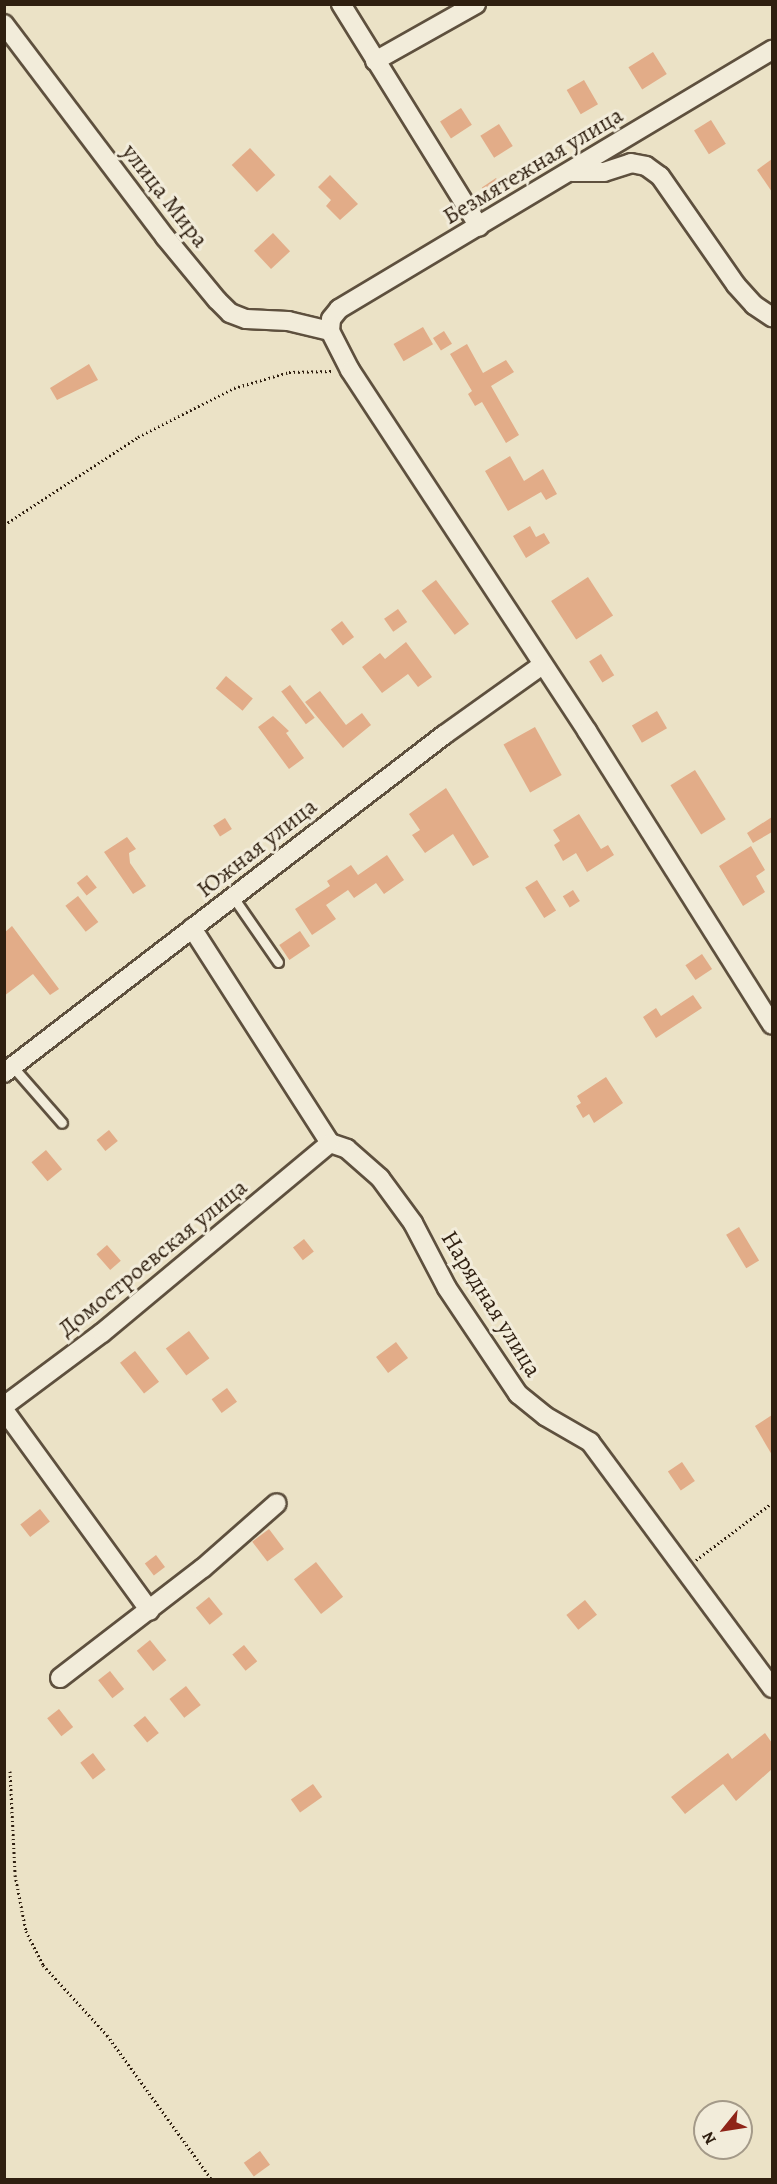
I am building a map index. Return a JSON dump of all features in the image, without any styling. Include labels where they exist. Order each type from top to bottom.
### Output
[{"type":"street","points":[[341,4],[479,227]]},
{"type":"street","points":[[375,61],[476,4]]},
{"type":"street","name":"улица Мира","points":[[4,24],[165,237],[230,313],[246,319],[288,321],[330,330]]},
{"type":"street","name":"Безмятежная улица","points":[[330,330],[339,309],[572,172],[772,50]]},
{"type":"street","points":[[572,172],[604,172],[631,163],[646,166],[660,176],[736,285],[754,305],[772,317]]},
{"type":"street","points":[[330,330],[350,370],[772,1025]]},
{"type":"street","name":"Южная улица","points":[[9,1070],[192,928],[542,665]]},
{"type":"street","name":"Нарядная улица","points":[[192,928],[330,1143],[347,1149],[380,1178],[413,1223],[447,1288],[518,1394],[545,1416],[590,1442],[772,1688]]},
{"type":"street","name":"Домостроевская улица","points":[[4,1408],[102,1333],[330,1143]]},
{"type":"street","points":[[4,1408],[150,1611]]},
{"type":"street","points":[[60,1678],[150,1611],[277,1503]]},
{"type":"lane","points":[[233,897],[278,962]]},
{"type":"lane","points":[[9,1070],[62,1123]]},
{"type":"path","points":[[4,525],[138,437],[234,388],[289,372],[350,370]]},
{"type":"path","points":[[684,1571],[772,1503]]},
{"type":"path","points":[[10,1771],[15,1875],[26,1931],[43,1965],[107,2035],[212,2180]]},
{"type":"building","points":[[653,52],[667,74],[642,89],[628,67]]},
{"type":"building","points":[[584,80],[598,104],[581,114],[567,90]]},
{"type":"building","points":[[461,108],[472,125],[451,138],[440,122]]},
{"type":"building","points":[[711,120],[726,144],[709,154],[694,131]]},
{"type":"building","points":[[499,124],[513,146],[494,158],[480,136]]},
{"type":"building","points":[[250,148],[275,175],[257,192],[232,165]]},
{"type":"building","points":[[772,159],[772,192],[757,170]]},
{"type":"building","points":[[330,175],[358,204],[340,220],[326,206],[331,200],[318,187]]},
{"type":"building","points":[[496,178],[504,190],[490,199],[482,188]]},
{"type":"building","points":[[273,233],[290,251],[271,269],[254,251]]},
{"type":"building","points":[[423,327],[433,344],[404,361],[394,344]]},
{"type":"building","points":[[444,331],[452,344],[441,351],[433,338]]},
{"type":"building","points":[[467,344],[483,373],[506,360],[514,372],[491,386],[519,435],[506,443],[482,402],[475,406],[468,394],[472,391],[450,354]]},
{"type":"building","points":[[89,364],[98,380],[57,400],[50,388]]},
{"type":"building","points":[[510,456],[524,481],[543,469],[557,494],[546,500],[541,492],[508,511],[485,471]]},
{"type":"building","points":[[530,526],[536,537],[544,533],[550,543],[526,558],[513,536]]},
{"type":"building","points":[[588,577],[613,616],[576,640],[551,601]]},
{"type":"building","points":[[436,580],[469,624],[455,635],[422,591]]},
{"type":"building","points":[[398,609],[407,622],[393,632],[384,619]]},
{"type":"building","points":[[342,621],[354,637],[343,645],[331,629]]},
{"type":"building","points":[[406,642],[432,677],[418,687],[408,674],[382,693],[362,667],[380,653],[385,659]]},
{"type":"building","points":[[601,654],[614,675],[602,683],[589,661]]},
{"type":"building","points":[[226,676],[253,698],[243,711],[216,688]]},
{"type":"building","points":[[290,685],[315,718],[306,724],[281,692]]},
{"type":"building","points":[[320,691],[346,725],[362,713],[371,725],[343,748],[305,702]]},
{"type":"building","points":[[657,711],[667,728],[642,743],[632,726]]},
{"type":"building","points":[[273,716],[289,731],[286,733],[304,758],[289,769],[258,727]]},
{"type":"building","points":[[535,727],[562,775],[530,793],[504,744]]},
{"type":"building","points":[[695,770],[726,819],[701,835],[670,785]]},
{"type":"building","points":[[446,788],[489,857],[473,866],[453,834],[425,853],[412,835],[420,830],[409,814]]},
{"type":"building","points":[[579,814],[601,849],[608,845],[614,855],[587,872],[576,853],[563,861],[554,845],[560,841],[553,830]]},
{"type":"building","points":[[772,817],[772,832],[753,843],[747,833]]},
{"type":"building","points":[[225,818],[232,829],[220,836],[213,825]]},
{"type":"building","points":[[127,837],[136,849],[129,853],[130,863],[146,886],[133,894],[104,852]]},
{"type":"building","points":[[751,846],[765,870],[756,876],[765,892],[743,906],[719,866]]},
{"type":"building","points":[[387,855],[404,880],[384,894],[376,883],[354,898],[348,890],[326,905],[336,919],[312,935],[295,909],[330,886],[327,881],[351,865],[358,875]]},
{"type":"building","points":[[87,875],[97,888],[87,896],[77,883]]},
{"type":"building","points":[[537,880],[556,911],[544,918],[525,887]]},
{"type":"building","points":[[573,890],[580,901],[570,907],[563,896]]},
{"type":"building","points":[[78,896],[98,922],[86,932],[65,906]]},
{"type":"building","points":[[12,926],[59,989],[50,995],[33,974],[4,996],[4,933]]},
{"type":"building","points":[[300,931],[310,946],[289,960],[279,945]]},
{"type":"building","points":[[702,954],[712,969],[695,980],[685,965]]},
{"type":"building","points":[[693,995],[702,1008],[656,1038],[643,1017],[656,1008],[661,1016]]},
{"type":"building","points":[[606,1077],[623,1103],[594,1123],[589,1114],[583,1118],[576,1106],[581,1103],[577,1096]]},
{"type":"building","points":[[109,1130],[118,1141],[105,1151],[97,1140]]},
{"type":"building","points":[[46,1150],[62,1169],[48,1181],[31,1162]]},
{"type":"building","points":[[739,1227],[759,1260],[746,1268],[726,1235]]},
{"type":"building","points":[[304,1239],[314,1252],[303,1260],[293,1248]]},
{"type":"building","points":[[107,1245],[121,1261],[110,1270],[96,1254]]},
{"type":"building","points":[[189,1331],[209,1358],[186,1376],[166,1348]]},
{"type":"building","points":[[396,1342],[408,1358],[388,1373],[376,1357]]},
{"type":"building","points":[[135,1351],[159,1382],[144,1393],[120,1363]]},
{"type":"building","points":[[227,1388],[237,1402],[222,1413],[212,1399]]},
{"type":"building","points":[[772,1415],[772,1455],[755,1426]]},
{"type":"building","points":[[682,1462],[695,1481],[681,1491],[668,1472]]},
{"type":"building","points":[[40,1509],[50,1522],[30,1537],[20,1524]]},
{"type":"building","points":[[269,1529],[284,1549],[267,1562],[252,1542]]},
{"type":"building","points":[[156,1555],[165,1567],[154,1575],[145,1563]]},
{"type":"building","points":[[316,1562],[343,1597],[321,1614],[294,1579]]},
{"type":"building","points":[[209,1597],[223,1614],[210,1625],[196,1608]]},
{"type":"building","points":[[585,1600],[597,1615],[578,1630],[566,1615]]},
{"type":"building","points":[[150,1640],[166,1660],[153,1671],[137,1651]]},
{"type":"building","points":[[244,1645],[257,1661],[246,1671],[232,1654]]},
{"type":"building","points":[[110,1671],[124,1689],[112,1698],[98,1680]]},
{"type":"building","points":[[186,1686],[201,1705],[184,1718],[169,1699]]},
{"type":"building","points":[[59,1709],[73,1727],[61,1736],[47,1718]]},
{"type":"building","points":[[145,1716],[159,1733],[147,1743],[133,1725]]},
{"type":"building","points":[[765,1733],[772,1743],[772,1769],[736,1801],[723,1784],[685,1814],[671,1797],[728,1753],[732,1759]]},
{"type":"building","points":[[93,1753],[106,1770],[93,1779],[80,1763]]},
{"type":"building","points":[[313,1784],[322,1797],[300,1813],[291,1799]]},
{"type":"building","points":[[260,2151],[270,2165],[254,2177],[244,2163]]}]
